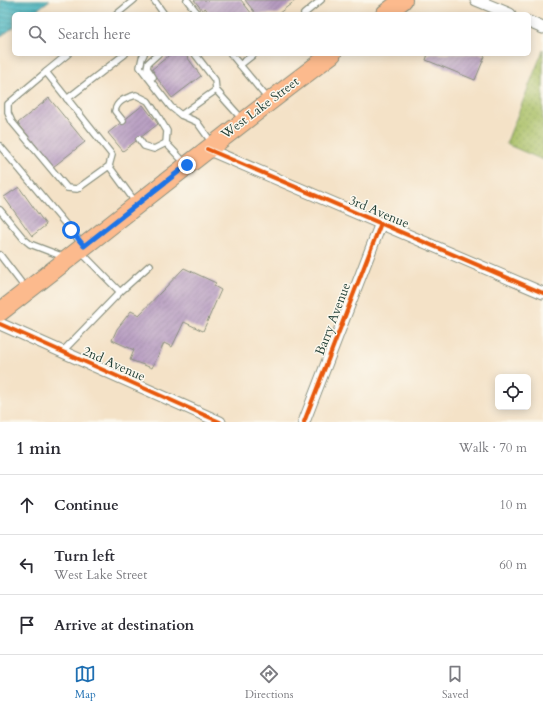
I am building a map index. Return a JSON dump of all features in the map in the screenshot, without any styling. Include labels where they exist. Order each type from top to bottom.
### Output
[{"type":"main road","points":[[388,12],[403,0]]},
{"type":"main road","name":"West Lake Street","points":[[0,312],[210,146],[329,56]]},
{"type":"street","points":[[476,0],[505,12]]},
{"type":"street","points":[[531,23],[543,28]]},
{"type":"street","name":"3rd Avenue","points":[[210,146],[381,223],[543,293]]},
{"type":"street","name":"Barry Avenue","points":[[304,422],[381,223]]},
{"type":"street","name":"2nd Avenue","points":[[0,324],[220,422]]},
{"type":"lane","points":[[119,12],[134,0]]},
{"type":"lane","points":[[154,0],[163,12]]},
{"type":"lane","points":[[187,0],[196,12]]},
{"type":"lane","points":[[306,12],[321,0]]},
{"type":"lane","points":[[46,72],[112,155],[109,166],[76,189],[67,188],[12,122],[8,113],[8,104],[46,72],[66,56]]},
{"type":"lane","points":[[67,99],[121,56]]},
{"type":"lane","points":[[143,56],[140,67],[180,115],[197,122],[210,146]]},
{"type":"lane","points":[[156,56],[148,63],[147,68],[163,90],[165,98]]},
{"type":"lane","points":[[197,56],[215,80],[216,90],[243,121]]},
{"type":"lane","points":[[233,56],[269,101]]},
{"type":"lane","points":[[240,65],[251,56]]},
{"type":"lane","points":[[180,115],[216,90]]},
{"type":"lane","points":[[123,121],[115,111],[116,106],[124,99],[136,96],[148,101],[167,131],[166,143],[187,165]]},
{"type":"lane","points":[[138,139],[144,146],[154,149],[166,143]]},
{"type":"lane","points":[[0,146],[77,252],[120,292]]},
{"type":"lane","points":[[109,166],[137,205]]},
{"type":"lane","points":[[0,210],[30,244],[77,252]]},
{"type":"lane","points":[[0,255],[28,290]]},
{"type":"lane","points":[[62,352],[120,292],[150,265]]},
{"type":"green space","points":[[543,50],[543,160],[506,144]]},
{"type":"water","points":[[0,0],[50,0],[34,12],[12,12],[12,28],[0,37]]},
{"type":"building","points":[[194,0],[241,0],[250,12],[208,12],[205,8],[202,10]]},
{"type":"building","points":[[245,0],[296,0],[281,12],[254,12]]},
{"type":"building","points":[[168,56],[186,56],[201,76],[172,98],[151,70]]},
{"type":"building","points":[[427,56],[485,56],[475,80],[426,60]]},
{"type":"building","points":[[49,98],[85,142],[53,167],[18,123]]},
{"type":"building","points":[[143,105],[158,124],[123,151],[108,133]]},
{"type":"building","points":[[19,187],[46,225],[32,236],[4,197]]},
{"type":"building","points":[[184,268],[216,283],[214,286],[221,290],[203,331],[184,322],[172,347],[164,343],[152,368],[130,360],[134,350],[112,340],[117,329],[131,311],[139,315]]},
{"type":"cycle path","points":[[207,149],[543,293]]},
{"type":"cycle path","points":[[304,422],[381,223]]},
{"type":"cycle path","points":[[0,324],[220,422]]},
{"type":"route","points":[[71,230],[84,246],[187,165]]}]
